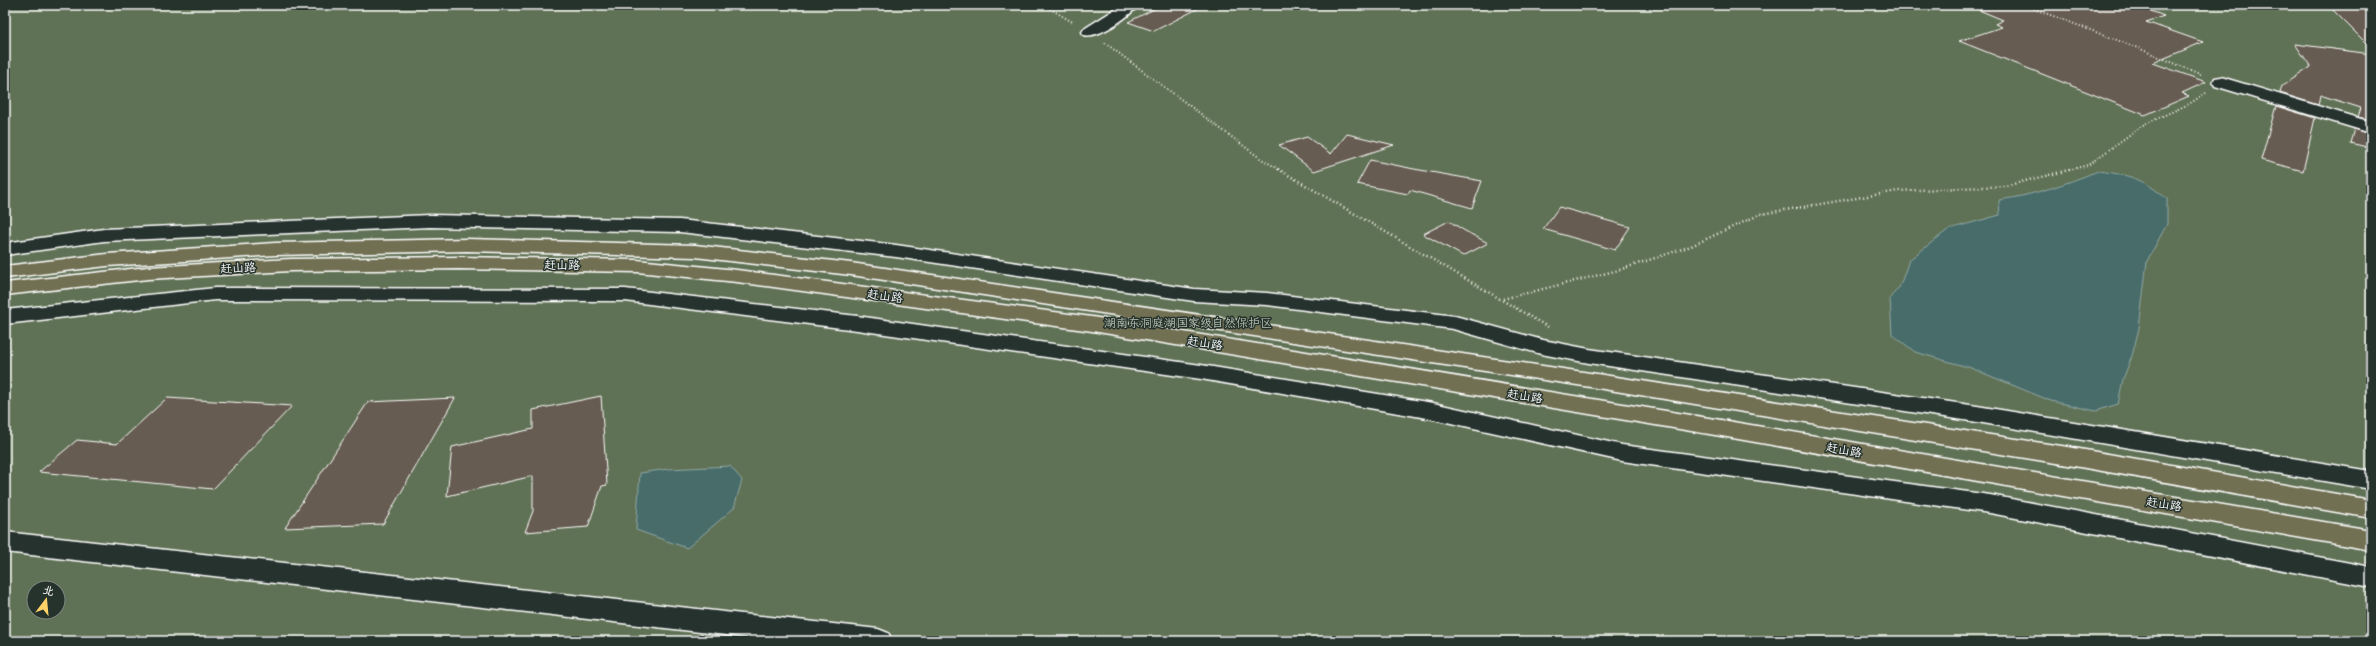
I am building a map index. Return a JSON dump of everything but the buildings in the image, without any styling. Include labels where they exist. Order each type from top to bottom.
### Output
[{"type":"main road","points":[[1090,32],[1119,15],[1131,5]]},
{"type":"main road","points":[[2221,82],[2371,128]]},
{"type":"main road","points":[[5,249],[104,235],[430,221],[680,226],[896,251],[1194,294],[1267,299],[1455,323],[1541,347],[1589,356],[1977,414],[2371,480]]},
{"type":"main road","name":"赶山路","points":[[5,272],[107,260],[275,249],[467,245],[696,251],[851,269],[1179,317],[2068,456],[2371,509]]},
{"type":"main road","name":"赶山路","points":[[5,289],[148,274],[290,265],[459,263],[629,266],[737,276],[1092,324],[1721,428],[2048,486],[2224,514],[2371,540]]},
{"type":"main road","points":[[5,317],[215,294],[625,295],[857,323],[1201,372],[1433,411],[1622,453],[1990,504],[2371,577]]},
{"type":"main road","points":[[5,542],[878,641]]},
{"type":"path","points":[[1044,5],[1090,32],[1260,158],[1368,222],[1524,310],[1550,329]]},
{"type":"path","points":[[2024,5],[2138,48],[2221,82]]},
{"type":"path","points":[[1503,299],[1619,270],[1677,251],[1761,214],[1898,191],[2005,186],[2088,165],[2143,124],[2189,104],[2221,82]]},
{"type":"green space","name":"湖南东洞庭湖国家级自然保护区","points":[[5,5],[2371,5],[2371,641],[5,641]]},
{"type":"water","points":[[2098,171],[2119,174],[2143,182],[2167,199],[2167,224],[2147,261],[2139,328],[2132,356],[2123,379],[2118,404],[2096,411],[2051,401],[1971,368],[1915,352],[1892,334],[1890,298],[1900,286],[1909,260],[1949,229],[2000,215],[1999,200],[2050,188]]},
{"type":"water","points":[[730,466],[742,480],[734,508],[687,548],[636,530],[640,473],[668,469]]}]
